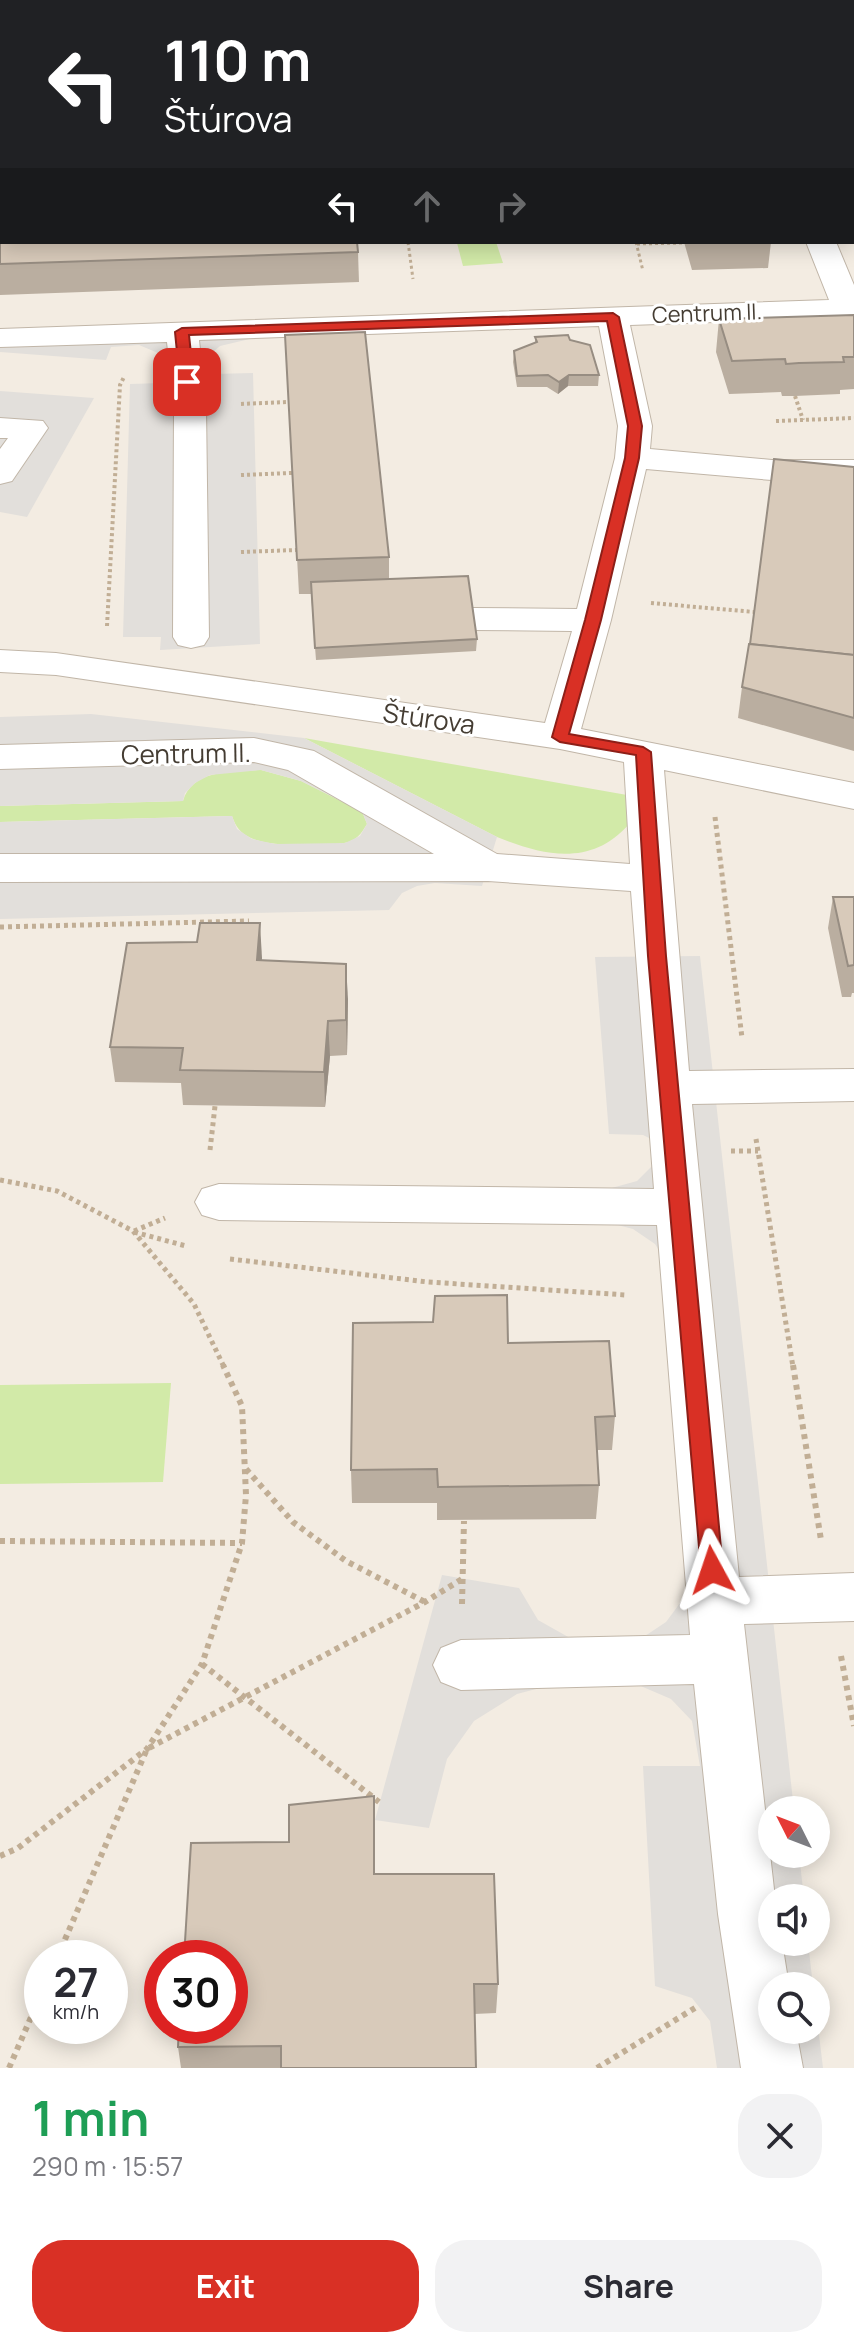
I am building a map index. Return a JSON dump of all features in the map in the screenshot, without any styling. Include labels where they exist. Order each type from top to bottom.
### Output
[{"type":"street","name":"Centrum II.","points":[[0,338],[851,308],[834,252]]},
{"type":"street","points":[[560,737],[593,620],[632,458],[635,426],[613,317]]},
{"type":"street","points":[[182,332],[190,407],[191,637]]},
{"type":"street","points":[[0,428],[31,428],[0,474]]},
{"type":"street","points":[[632,458],[772,470],[854,470]]},
{"type":"street","points":[[473,619],[593,620]]},
{"type":"street","name":"Štúrova","points":[[0,661],[104,671],[560,737],[854,796]]},
{"type":"street","name":"Centrum II.","points":[[0,757],[254,750],[300,760],[488,867]]},
{"type":"street","points":[[643,752],[678,1207],[715,1601],[754,1970],[772,2068]]},
{"type":"street","name":"Centrum II.","points":[[0,868],[488,867],[651,879]]},
{"type":"street","points":[[669,1088],[854,1085]]},
{"type":"street","points":[[219,1202],[678,1207]]},
{"type":"street","points":[[715,1601],[842,1597]]},
{"type":"street","points":[[461,1665],[721,1659]]},
{"type":"path","points":[[104,671],[120,385],[126,372]]},
{"type":"path","points":[[795,396],[803,420]]},
{"type":"path","points":[[649,603],[754,612]]},
{"type":"path","points":[[708,765],[748,1087],[842,1597],[854,1726]]},
{"type":"path","points":[[0,1180],[57,1191],[133,1231],[189,1247]]},
{"type":"path","points":[[65,1940],[147,1749],[202,1664],[242,1543],[245,1468],[242,1406],[194,1304],[133,1231]]},
{"type":"path","points":[[217,1255],[356,1274],[550,1292],[688,1298]]},
{"type":"path","points":[[245,1468],[293,1522],[346,1561],[425,1602]]},
{"type":"path","points":[[461,1665],[464,1521]]},
{"type":"path","points":[[0,1541],[242,1543]]},
{"type":"path","points":[[0,1856],[18,1848],[147,1749],[425,1602],[462,1579]]},
{"type":"path","points":[[202,1664],[379,1802]]},
{"type":"path","points":[[597,2068],[754,1970]]},
{"type":"path","points":[[9,2068],[24,2033]]},
{"type":"green space","points":[[457,244],[497,244],[503,263],[463,266]]},
{"type":"green space","points":[[304,738],[627,795],[629,824],[615,838],[583,852],[549,853],[532,849],[497,837]]},
{"type":"green space","points":[[261,770],[301,781],[355,808],[363,814],[367,824],[358,836],[348,842],[310,846],[283,845],[251,838],[239,829],[232,816],[0,822],[0,806],[183,801],[195,783],[205,777]]},
{"type":"green space","points":[[171,1383],[163,1482],[0,1484],[0,1385]]},
{"type":"shaded area","points":[[258,337],[220,346],[212,353],[212,374],[253,373],[260,644],[160,650],[161,637],[123,637],[130,384],[162,383],[163,360],[158,353],[139,345],[111,347],[106,360],[0,352],[0,338]]},
{"type":"shaded area","points":[[0,391],[94,398],[27,517],[0,512]]},
{"type":"shaded area","points":[[91,714],[304,738],[497,837],[482,886],[435,883],[417,886],[402,893],[389,910],[0,919],[0,822],[232,816],[237,829],[252,839],[275,844],[345,843],[360,836],[367,824],[363,814],[355,808],[301,781],[261,770],[210,775],[195,783],[185,793],[183,801],[0,806],[0,717]]},
{"type":"shaded area","points":[[700,956],[792,1796],[758,1796],[758,1868],[801,1868],[802,1884],[758,1884],[758,1956],[810,1956],[811,1972],[758,1972],[758,2044],[820,2044],[823,2068],[717,2068],[710,2021],[692,1998],[655,1986],[643,1766],[700,1766],[692,1721],[671,1699],[636,1684],[559,1683],[517,1694],[474,1721],[447,1759],[429,1828],[375,1820],[442,1575],[519,1588],[538,1620],[570,1638],[645,1636],[666,1622],[686,1595],[692,1566],[665,1260],[655,1244],[633,1229],[606,1222],[608,1189],[637,1181],[651,1167],[658,1152],[653,1140],[643,1135],[609,1134],[595,957]]},
{"type":"building","points":[[0,244],[357,244],[358,252],[0,264]]},
{"type":"building","points":[[854,315],[854,357],[843,357],[844,362],[786,364],[785,359],[732,361],[719,319]]},
{"type":"building","points":[[365,332],[389,557],[297,560],[285,335]]},
{"type":"building","points":[[568,335],[570,340],[590,345],[599,375],[569,375],[559,382],[548,375],[517,376],[514,351],[537,342],[535,337]]},
{"type":"building","points":[[774,459],[854,467],[854,655],[750,644]]},
{"type":"building","points":[[468,576],[477,639],[315,648],[311,582]]},
{"type":"building","points":[[749,644],[854,655],[854,718],[742,687]]},
{"type":"building","points":[[833,897],[854,897],[854,965],[848,966]]},
{"type":"building","points":[[200,923],[260,923],[257,960],[346,964],[346,1020],[328,1021],[324,1072],[180,1070],[183,1048],[110,1047],[127,943],[197,942]]},
{"type":"building","points":[[507,1295],[508,1343],[609,1341],[615,1416],[595,1417],[599,1485],[438,1487],[437,1469],[351,1470],[353,1323],[433,1322],[435,1296]]},
{"type":"building","points":[[374,1796],[374,1874],[494,1874],[498,1984],[474,1984],[476,2068],[281,2068],[281,2046],[178,2047],[178,2044],[248,2044],[248,1940],[185,1940],[191,1843],[289,1842],[289,1805]]},
{"type":"route","points":[[187,382],[182,332],[613,317],[635,426],[632,458],[593,620],[560,737],[643,752],[678,1207],[712,1570]]}]
